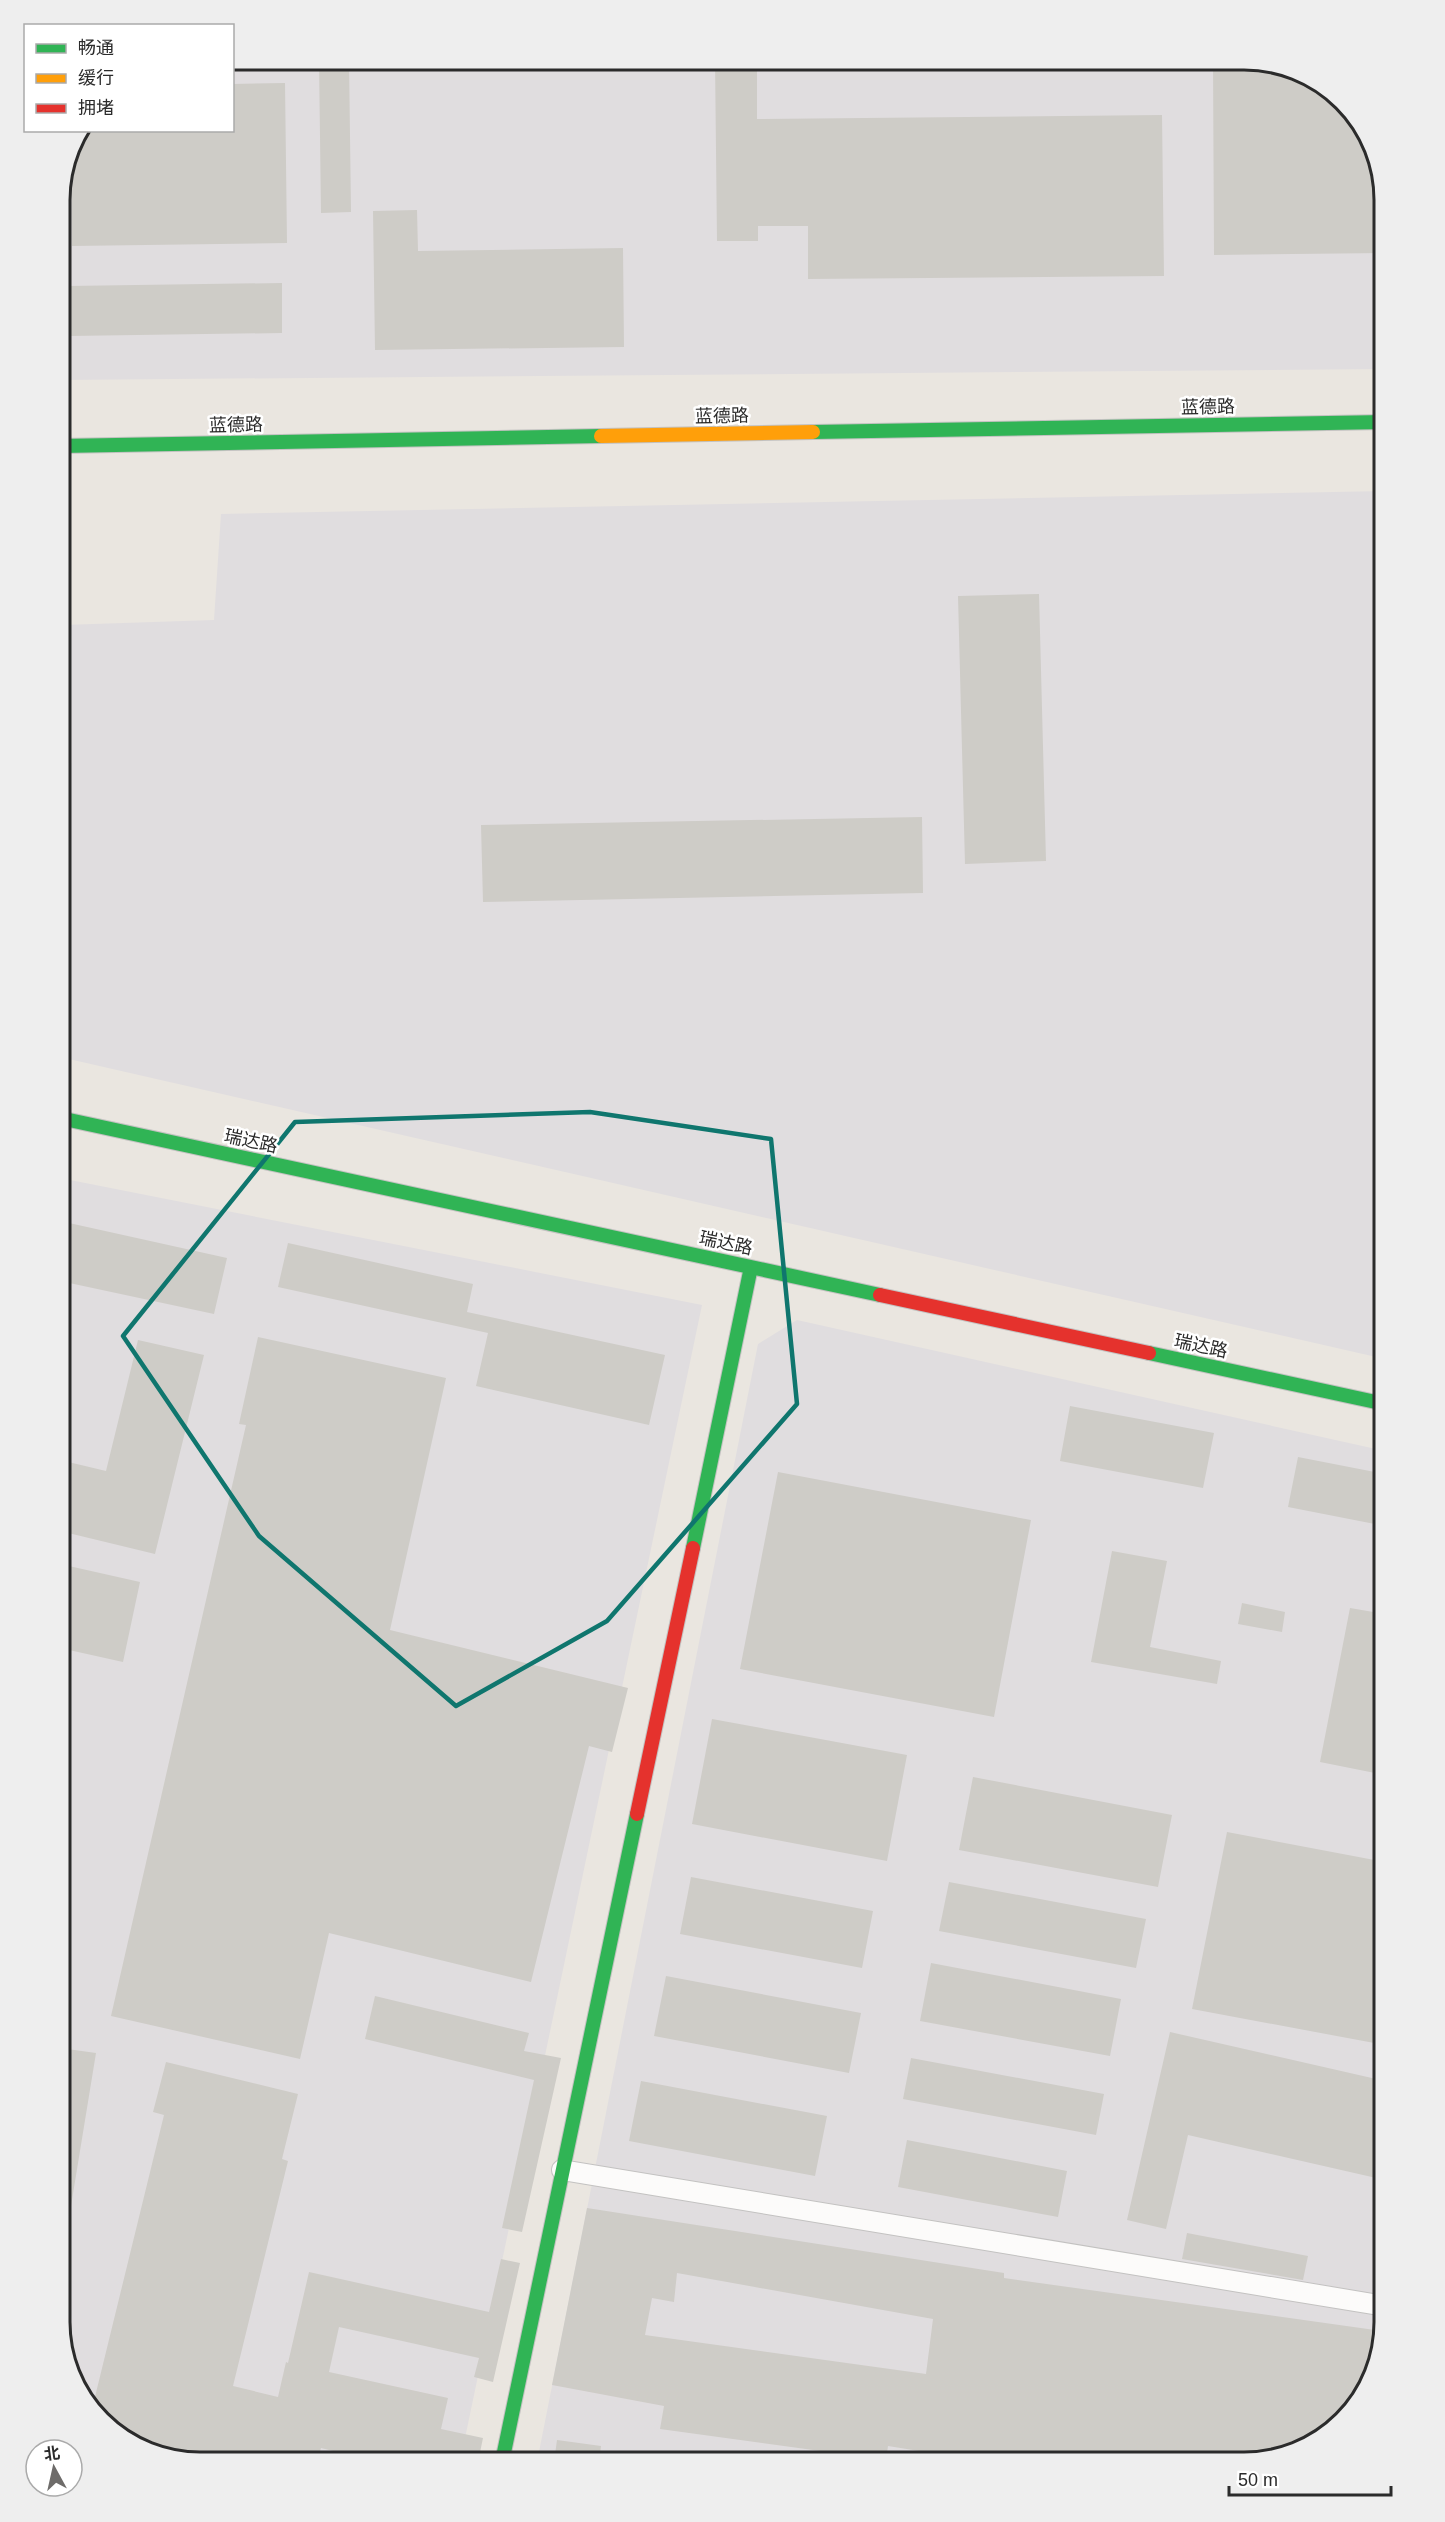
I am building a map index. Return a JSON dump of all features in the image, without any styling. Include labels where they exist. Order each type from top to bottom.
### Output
[{"type":"street","name":"蓝德路","points":[[71,446],[1375,422]]},
{"type":"street","name":"瑞达路","points":[[71,1120],[1375,1402]]},
{"type":"street","points":[[504,2451],[752,1267]]},
{"type":"street","points":[[562,2170],[1375,2304]]},
{"type":"highlighted area","points":[[590,1112],[771,1139],[797,1404],[607,1621],[456,1706],[259,1536],[123,1336],[295,1122]]},
{"type":"shaded area","points":[[234,70],[1253,71],[1270,73],[1351,125],[1368,159],[1375,201],[1375,369],[71,380],[71,192],[75,167],[87,138],[234,132]]},
{"type":"shaded area","points":[[1375,491],[1375,1357],[71,1059],[71,625],[214,620],[221,514]]},
{"type":"shaded area","points":[[71,1180],[702,1305],[462,2451],[192,2451],[159,2445],[143,2438],[128,2430],[115,2419],[92,2394],[77,2363],[70,2321]]},
{"type":"shaded area","points":[[797,1320],[1375,1449],[1375,2321],[1365,2371],[1348,2400],[1323,2425],[1294,2442],[1244,2452],[539,2451],[758,1344]]},
{"type":"building","points":[[319,70],[349,70],[351,212],[321,213]]},
{"type":"building","points":[[715,70],[757,71],[757,119],[1162,115],[1164,276],[808,279],[808,226],[758,226],[758,241],[717,241]]},
{"type":"building","points":[[1213,71],[1270,73],[1286,77],[1317,92],[1353,128],[1368,159],[1375,201],[1375,253],[1214,255]]},
{"type":"building","points":[[285,83],[287,243],[72,246],[73,175],[80,151],[90,132],[234,132],[234,84]]},
{"type":"building","points":[[417,210],[418,251],[623,248],[624,347],[375,350],[373,211]]},
{"type":"building","points":[[282,283],[282,333],[71,336],[71,286]]},
{"type":"building","points":[[1039,594],[1046,861],[965,864],[958,596]]},
{"type":"building","points":[[922,817],[923,893],[483,902],[481,825]]},
{"type":"building","points":[[71,1223],[227,1258],[214,1314],[70,1283]]},
{"type":"building","points":[[288,1243],[473,1284],[467,1312],[665,1355],[649,1425],[476,1386],[488,1333],[278,1287]]},
{"type":"building","points":[[258,1337],[446,1378],[390,1630],[628,1688],[612,1752],[589,1746],[531,1982],[329,1933],[300,2059],[111,2016],[246,1425],[239,1424]]},
{"type":"building","points":[[138,1340],[204,1355],[155,1554],[70,1534],[70,1462],[106,1471]]},
{"type":"building","points":[[1070,1406],[1214,1433],[1203,1488],[1060,1461]]},
{"type":"building","points":[[1298,1457],[1375,1472],[1375,1524],[1288,1507]]},
{"type":"building","points":[[778,1472],[1031,1520],[994,1717],[740,1669]]},
{"type":"building","points":[[1112,1551],[1167,1561],[1150,1647],[1221,1661],[1217,1684],[1091,1662]]},
{"type":"building","points":[[70,1566],[140,1582],[123,1662],[70,1650]]},
{"type":"building","points":[[1242,1603],[1285,1612],[1282,1632],[1238,1624]]},
{"type":"building","points":[[1350,1608],[1375,1612],[1375,1773],[1320,1762]]},
{"type":"building","points":[[712,1719],[907,1755],[887,1861],[692,1824]]},
{"type":"building","points":[[973,1777],[1172,1815],[1158,1887],[959,1850]]},
{"type":"building","points":[[1227,1832],[1375,1860],[1375,2043],[1192,2009]]},
{"type":"building","points":[[691,1877],[873,1911],[862,1968],[680,1934]]},
{"type":"building","points":[[949,1882],[1146,1919],[1136,1968],[939,1931]]},
{"type":"building","points":[[931,1963],[1121,1999],[1110,2056],[920,2021]]},
{"type":"building","points":[[666,1976],[861,2013],[849,2073],[654,2036]]},
{"type":"building","points":[[375,1996],[529,2033],[524,2051],[561,2058],[522,2232],[502,2228],[534,2080],[365,2039]]},
{"type":"building","points":[[1170,2032],[1375,2079],[1375,2178],[1188,2135],[1166,2229],[1127,2220]]},
{"type":"building","points":[[70,2049],[96,2053],[70,2212]]},
{"type":"building","points":[[911,2058],[1104,2094],[1096,2135],[903,2099]]},
{"type":"building","points":[[166,2062],[298,2094],[282,2159],[288,2161],[233,2386],[278,2397],[309,2272],[489,2312],[501,2259],[520,2263],[493,2382],[474,2377],[479,2358],[339,2327],[329,2372],[448,2398],[441,2429],[483,2438],[480,2451],[334,2451],[321,2448],[320,2451],[192,2451],[159,2445],[143,2438],[128,2430],[103,2407],[95,2397],[164,2115],[153,2112]]},
{"type":"building","points":[[641,2081],[827,2116],[815,2176],[629,2141]]},
{"type":"building","points":[[907,2140],[1067,2171],[1058,2217],[898,2187]]},
{"type":"building","points":[[587,2208],[1004,2273],[1004,2278],[1374,2330],[1365,2371],[1348,2400],[1336,2413],[1323,2425],[1294,2442],[1244,2452],[923,2452],[888,2446],[887,2452],[825,2452],[660,2429],[664,2406],[552,2385]],"holes":[[[677,2273],[933,2319],[926,2374],[645,2335],[652,2298],[674,2302]]]},
{"type":"building","points":[[1187,2233],[1308,2256],[1303,2280],[1182,2259]]},
{"type":"building","points":[[557,2440],[601,2446],[600,2451],[555,2451]]},
{"type":"traffic: fast","points":[[813,432],[1375,422]]},
{"type":"traffic: fast","points":[[71,446],[601,436]]},
{"type":"traffic: fast","points":[[71,1120],[880,1295]]},
{"type":"traffic: fast","points":[[693,1548],[751,1267]]},
{"type":"traffic: fast","points":[[1149,1353],[1375,1402]]},
{"type":"traffic: fast","points":[[504,2451],[637,1814]]},
{"type":"traffic: slow","points":[[601,436],[813,432]]},
{"type":"traffic: jam","points":[[880,1295],[1149,1353]]},
{"type":"traffic: jam","points":[[637,1814],[693,1548]]}]
